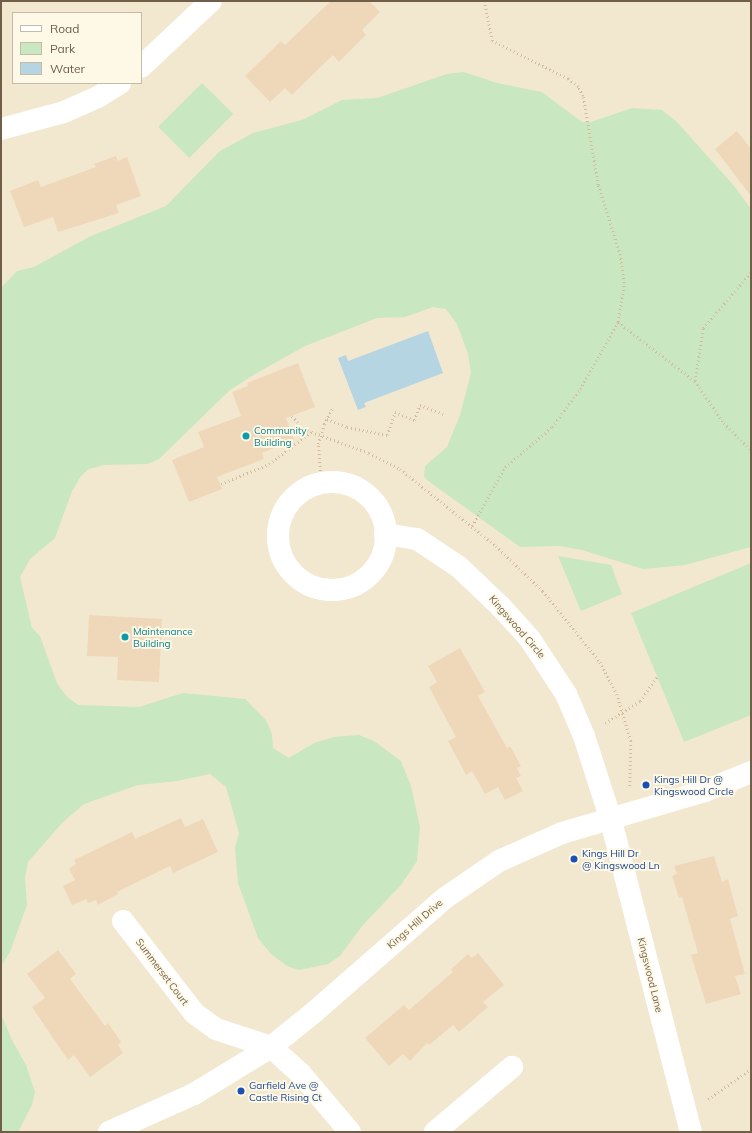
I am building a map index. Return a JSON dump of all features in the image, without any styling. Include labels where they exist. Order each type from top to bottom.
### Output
[{"type":"street","points":[[142,66],[211,1]]},
{"type":"street","points":[[1,129],[64,112],[88,102],[118,84]]},
{"type":"street","points":[[321,483],[344,484],[365,494],[378,507],[386,534],[379,561],[360,582],[342,588],[324,589],[299,578],[282,555],[278,537],[281,519],[296,495],[321,483]]},
{"type":"street","name":"Kingswood Circle","points":[[386,534],[410,536],[428,544],[459,567],[487,593],[530,639],[557,677],[584,736],[610,817]]},
{"type":"street","name":"Kings Hill Drive","points":[[109,1132],[194,1094],[271,1047],[472,878],[542,840],[610,817],[705,791],[751,772]]},
{"type":"street","name":"Kingswood Lane","points":[[610,817],[691,1132]]},
{"type":"street","name":"Summerset Court","points":[[123,921],[194,1013],[216,1029],[271,1047]]},
{"type":"street","points":[[271,1047],[301,1074],[350,1132]]},
{"type":"street","points":[[435,1132],[512,1067]]},
{"type":"path","points":[[472,526],[500,474],[509,462],[552,427],[569,406],[618,322],[623,296],[623,268],[598,185],[583,96],[578,87],[568,79],[493,42],[489,37],[484,1]]},
{"type":"path","points":[[695,381],[703,328],[751,272]]},
{"type":"path","points":[[618,322],[695,381],[724,423],[751,450]]},
{"type":"path","points":[[326,419],[347,427],[387,435],[395,412],[414,420],[420,405],[443,414]]},
{"type":"path","points":[[321,483],[318,448],[326,419],[332,409]]},
{"type":"path","points":[[221,484],[269,464],[311,431]]},
{"type":"path","points":[[584,736],[636,705],[657,677]]},
{"type":"path","points":[[702,1102],[720,1093],[751,1069]]},
{"type":"shaded area","points":[[1,1],[751,1],[751,1132],[1,1132]]},
{"type":"green space","points":[[464,72],[497,83],[542,92],[582,122],[591,122],[632,108],[662,110],[677,122],[735,187],[751,209],[751,547],[685,565],[643,569],[582,550],[560,546],[520,547],[427,480],[424,476],[425,466],[447,447],[460,415],[471,373],[468,354],[457,324],[446,309],[433,307],[405,317],[377,318],[305,346],[230,390],[159,459],[147,464],[104,465],[89,469],[81,476],[72,491],[55,538],[30,559],[20,577],[32,628],[40,636],[57,683],[67,697],[78,705],[139,707],[183,693],[245,699],[266,720],[272,734],[273,748],[289,758],[314,743],[334,737],[359,735],[374,741],[401,761],[411,786],[420,827],[417,861],[401,885],[362,926],[340,956],[328,964],[299,970],[287,966],[271,954],[258,938],[238,883],[235,848],[239,833],[226,787],[210,774],[177,781],[138,785],[84,804],[62,823],[28,862],[25,877],[27,905],[10,952],[1,966],[1,288],[17,271],[34,267],[89,237],[166,206],[220,151],[253,133],[302,120],[342,100],[377,98],[447,74]]},
{"type":"green space","points":[[202,83],[233,114],[189,158],[158,127]]},
{"type":"green space","points":[[558,556],[611,565],[622,594],[581,611]]},
{"type":"green space","points":[[751,563],[751,715],[684,742],[631,613]]},
{"type":"green space","points":[[1,1014],[12,1040],[26,1065],[35,1092],[32,1105],[18,1132],[1,1132]]},
{"type":"water","points":[[428,331],[443,373],[364,403],[366,407],[358,410],[338,358],[346,355],[348,361]]},
{"type":"building","points":[[331,1],[369,1],[380,12],[362,30],[366,35],[339,62],[333,55],[292,95],[285,88],[270,102],[245,76],[281,41],[285,45]]},
{"type":"building","points":[[737,131],[751,149],[751,196],[715,149]]},
{"type":"building","points":[[116,156],[118,161],[127,157],[141,196],[116,205],[119,213],[58,232],[53,217],[24,227],[10,191],[38,180],[41,187],[96,167],[94,164]]},
{"type":"building","name":"Community Building","points":[[298,363],[315,407],[286,418],[294,440],[262,453],[264,459],[217,477],[222,489],[189,502],[172,460],[204,447],[198,432],[241,416],[232,392],[248,386],[247,383]]},
{"type":"building","name":"Maintenance Building","points":[[89,615],[162,619],[159,682],[117,680],[118,657],[87,656]]},
{"type":"building","points":[[460,648],[485,692],[478,696],[507,748],[510,746],[521,766],[517,768],[521,776],[516,778],[523,791],[505,800],[498,787],[485,794],[472,771],[466,775],[448,741],[456,737],[429,687],[437,682],[428,666]]},
{"type":"building","points":[[181,818],[185,827],[203,819],[218,852],[173,873],[170,866],[117,892],[118,894],[98,905],[96,900],[88,903],[86,899],[72,905],[63,886],[75,880],[69,869],[76,864],[74,860],[132,832],[135,839]]},
{"type":"building","points":[[714,856],[722,882],[728,879],[738,916],[730,919],[745,974],[735,976],[741,994],[706,1004],[691,955],[698,953],[682,897],[679,898],[672,876],[677,874],[674,866]]},
{"type":"building","points":[[58,950],[76,974],[70,979],[105,1026],[108,1023],[121,1042],[118,1045],[123,1053],[90,1077],[74,1055],[68,1060],[32,1007],[45,998],[27,974]]},
{"type":"building","points":[[478,953],[504,985],[483,1002],[488,1007],[459,1032],[453,1025],[429,1045],[427,1043],[410,1061],[403,1054],[389,1066],[365,1038],[404,1005],[409,1010],[453,972],[451,969],[468,954],[472,958]]},
{"type":"place","name":"Community Building","points":[[246,436]]},
{"type":"place","name":"Maintenance Building","points":[[125,637]]},
{"type":"place","name":"Kings Hill Dr @ Kingswood Circle","points":[[646,785]]},
{"type":"place","name":"Kings Hill Dr @ Kingswood Ln","points":[[574,859]]},
{"type":"place","name":"Garfield Ave @ Castle Rising Ct","points":[[241,1091]]}]
